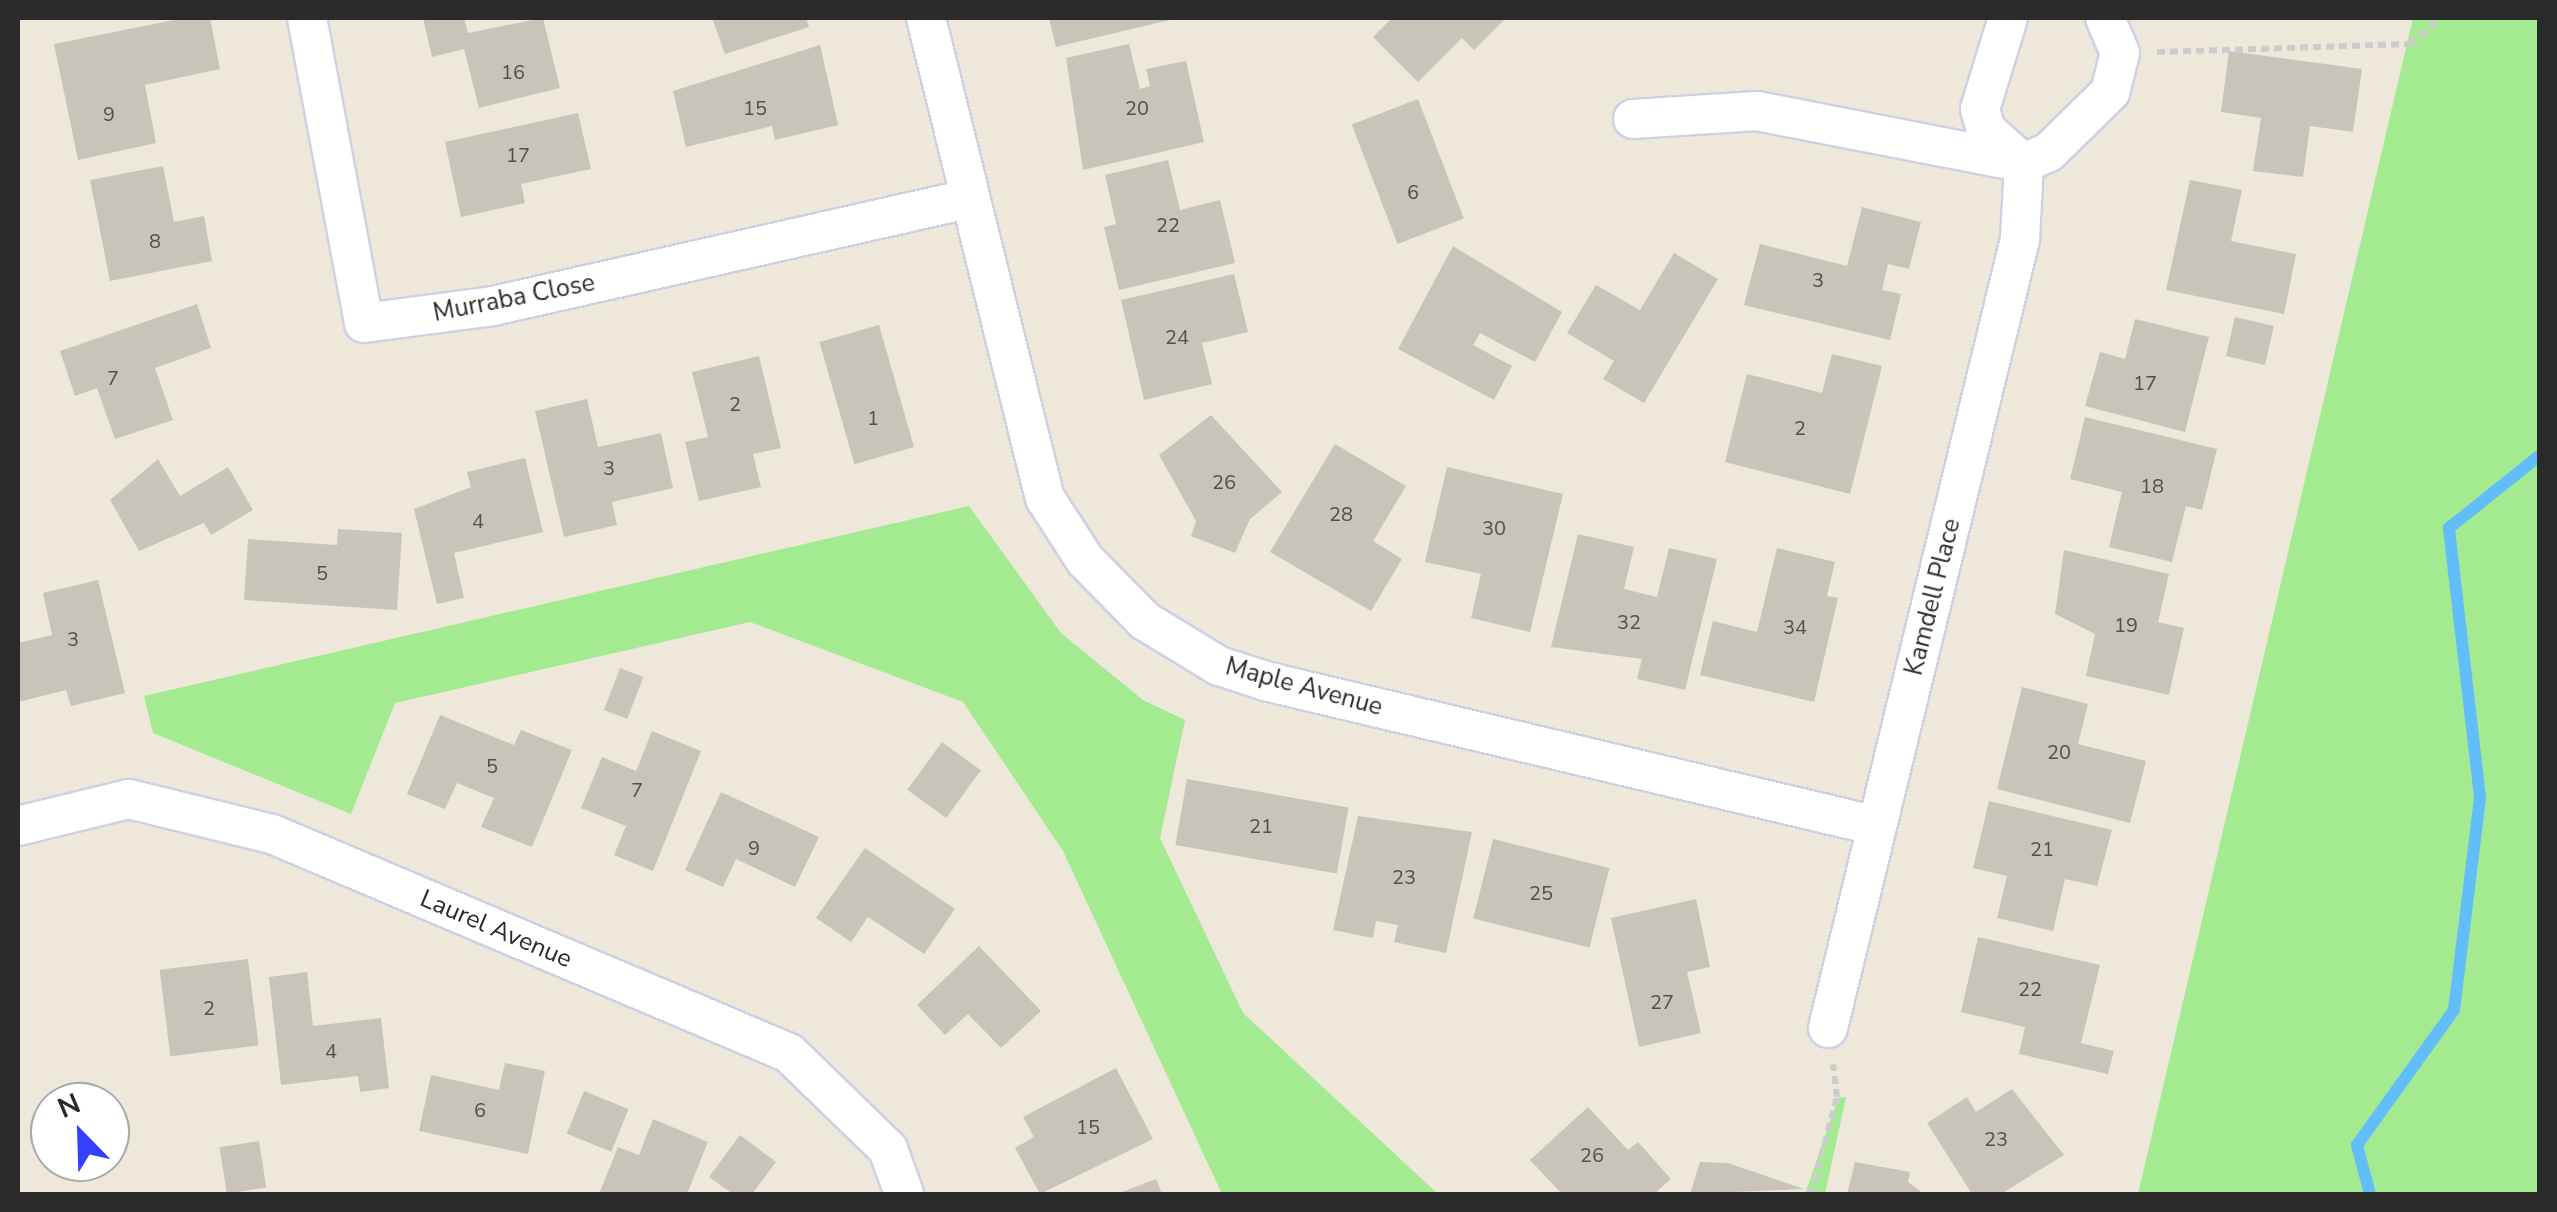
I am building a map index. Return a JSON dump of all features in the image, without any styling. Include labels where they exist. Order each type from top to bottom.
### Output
[{"type":"street","name":"Murraba Close","points":[[308,18],[364,324],[493,306],[967,199]]},
{"type":"street","name":"Maple Avenue","points":[[926,18],[967,199],[1045,498],[1106,583],[1169,638],[1269,682],[1877,826]]},
{"type":"street","points":[[2008,18],[1980,109],[1986,130],[2024,163]]},
{"type":"street","points":[[1632,119],[1757,112],[2024,163],[2049,152],[2110,92],[2120,52],[2105,18]]},
{"type":"street","name":"Kamdell Place","points":[[1828,1028],[2020,239],[2024,163]]},
{"type":"street","name":"Laurel Avenue","points":[[18,826],[129,799],[272,834],[789,1053],[888,1149],[904,1194]]},
{"type":"path","points":[[2120,52],[2410,44],[2442,18]]},
{"type":"path","points":[[1812,1194],[1837,1097],[1828,1028]]},
{"type":"green space","points":[[2413,18],[2539,18],[2539,1194],[2138,1194]]},
{"type":"green space","points":[[969,506],[1061,633],[1143,700],[1185,720],[1160,838],[1243,1013],[1438,1194],[1222,1194],[1063,851],[963,702],[750,622],[395,703],[351,814],[153,733],[144,696]]},
{"type":"green space","points":[[1846,1097],[1825,1194],[1805,1194],[1838,1098]]},
{"type":"building","points":[[184,18],[210,18],[220,69],[145,85],[156,143],[78,160],[54,44]]},
{"type":"building","points":[[423,18],[464,18],[468,33],[543,18],[560,88],[479,108],[464,49],[432,57]]},
{"type":"building","points":[[712,18],[806,18],[809,27],[725,54]]},
{"type":"building","points":[[1049,18],[1174,18],[1174,19],[1056,47]]},
{"type":"building","points":[[1392,18],[1506,18],[1474,50],[1462,38],[1418,82],[1373,37]]},
{"type":"building","points":[[1129,44],[1140,89],[1150,86],[1146,69],[1186,61],[1204,142],[1083,170],[1066,58]]},
{"type":"building","points":[[820,45],[838,125],[775,140],[772,126],[686,147],[673,91]]},
{"type":"building","points":[[2229,51],[2362,69],[2353,132],[2310,126],[2303,177],[2253,171],[2261,118],[2221,112]]},
{"type":"building","points":[[1418,99],[1464,218],[1398,244],[1352,124]]},
{"type":"building","points":[[578,113],[591,169],[521,184],[525,203],[461,217],[445,142]]},
{"type":"building","points":[[1168,160],[1180,210],[1220,200],[1235,263],[1119,290],[1104,227],[1116,224],[1105,175]]},
{"type":"building","points":[[163,166],[174,222],[204,216],[212,261],[110,281],[90,180]]},
{"type":"building","points":[[2190,180],[2242,190],[2231,241],[2296,254],[2284,314],[2166,290]]},
{"type":"building","points":[[1862,207],[1921,222],[1909,269],[1888,264],[1882,290],[1901,294],[1890,340],[1744,305],[1760,244],[1847,266]]},
{"type":"building","points":[[1453,246],[1562,312],[1535,362],[1480,333],[1473,345],[1512,366],[1494,400],[1398,349]]},
{"type":"building","points":[[1674,253],[1718,279],[1644,403],[1603,379],[1614,361],[1567,333],[1596,285],[1640,310]]},
{"type":"building","points":[[1234,274],[1248,332],[1202,343],[1212,384],[1144,400],[1121,300]]},
{"type":"building","points":[[197,304],[211,348],[155,368],[173,420],[115,439],[97,388],[75,396],[60,351]]},
{"type":"building","points":[[2235,317],[2274,326],[2265,365],[2226,356]]},
{"type":"building","points":[[2135,319],[2209,337],[2185,432],[2085,406],[2100,352],[2125,359]]},
{"type":"building","points":[[879,325],[914,447],[854,464],[819,342]]},
{"type":"building","points":[[1832,354],[1882,366],[1850,494],[1725,462],[1747,374],[1822,393]]},
{"type":"building","points":[[759,356],[781,448],[753,454],[761,487],[699,501],[685,442],[708,437],[692,372]]},
{"type":"building","points":[[587,399],[598,447],[661,433],[673,488],[612,502],[617,525],[564,537],[535,411]]},
{"type":"building","points":[[1211,415],[1282,492],[1250,519],[1235,553],[1191,536],[1196,521],[1159,455]]},
{"type":"building","points":[[2085,417],[2217,449],[2202,510],[2186,506],[2172,562],[2109,547],[2122,492],[2070,479]]},
{"type":"building","points":[[1335,444],[1406,486],[1373,541],[1402,559],[1371,611],[1270,552]]},
{"type":"building","points":[[525,458],[543,532],[454,553],[464,598],[437,604],[414,509],[471,487],[467,472]]},
{"type":"building","points":[[158,459],[180,496],[228,467],[253,510],[211,535],[204,523],[139,551],[110,500]]},
{"type":"building","points":[[1447,467],[1563,494],[1530,632],[1471,618],[1481,574],[1425,562]]},
{"type":"building","points":[[338,529],[402,533],[397,610],[244,600],[248,539],[337,545]]},
{"type":"building","points":[[1578,534],[1634,547],[1624,589],[1657,597],[1669,548],[1717,559],[1685,690],[1637,679],[1642,659],[1551,647]]},
{"type":"building","points":[[1777,548],[1835,562],[1827,596],[1838,598],[1814,702],[1700,675],[1713,621],[1757,632]]},
{"type":"building","points":[[2064,550],[2169,574],[2158,622],[2184,628],[2169,695],[2086,676],[2095,634],[2055,614]]},
{"type":"building","points":[[98,580],[125,693],[71,706],[66,690],[18,702],[18,643],[52,635],[43,593]]},
{"type":"building","points":[[620,668],[643,677],[627,719],[604,710]]},
{"type":"building","points":[[2022,687],[2088,704],[2078,744],[2146,761],[2130,823],[1997,789]]},
{"type":"building","points":[[440,715],[514,745],[521,730],[572,750],[532,847],[481,827],[494,798],[457,783],[445,809],[407,794]]},
{"type":"building","points":[[652,731],[701,751],[653,871],[614,855],[626,826],[581,808],[602,757],[636,771]]},
{"type":"building","points":[[942,742],[981,770],[946,818],[907,790]]},
{"type":"building","points":[[1187,779],[1349,807],[1337,873],[1175,845]]},
{"type":"building","points":[[721,792],[819,837],[795,887],[736,859],[723,887],[685,870]]},
{"type":"building","points":[[1989,801],[2112,830],[2097,886],[2065,879],[2053,931],[1997,918],[2007,876],[1973,868]]},
{"type":"building","points":[[1358,816],[1472,832],[1446,953],[1394,942],[1398,925],[1376,921],[1373,938],[1333,930]]},
{"type":"building","points":[[1493,839],[1609,868],[1590,948],[1473,919]]},
{"type":"building","points":[[865,848],[955,909],[924,954],[868,917],[851,942],[816,918]]},
{"type":"building","points":[[1696,899],[1710,967],[1687,972],[1701,1033],[1639,1047],[1611,918]]},
{"type":"building","points":[[1978,937],[2100,965],[2081,1043],[2114,1051],[2108,1074],[2019,1054],[2025,1027],[1961,1012]]},
{"type":"building","points":[[979,946],[1041,1011],[1001,1048],[968,1014],[945,1035],[917,1005]]},
{"type":"building","points":[[248,959],[259,1045],[170,1056],[160,970]]},
{"type":"building","points":[[307,972],[313,1026],[381,1018],[389,1088],[360,1092],[358,1076],[281,1085],[269,977]]},
{"type":"building","points":[[505,1063],[545,1071],[528,1154],[419,1131],[431,1075],[499,1090]]},
{"type":"building","points":[[1116,1068],[1153,1139],[1040,1194],[1015,1148],[1034,1137],[1023,1117]]},
{"type":"building","points":[[2012,1089],[2064,1155],[2001,1194],[1972,1194],[1927,1123],[1967,1097],[1976,1112]]},
{"type":"building","points":[[584,1091],[629,1109],[611,1152],[567,1134]]},
{"type":"building","points":[[1588,1107],[1628,1150],[1638,1142],[1671,1179],[1654,1194],[1562,1194],[1530,1160]]},
{"type":"building","points":[[653,1119],[708,1142],[687,1194],[599,1194],[618,1147],[639,1155]]},
{"type":"building","points":[[740,1135],[776,1162],[752,1194],[733,1194],[709,1177]]},
{"type":"building","points":[[259,1141],[266,1187],[227,1194],[219,1147]]},
{"type":"building","points":[[1700,1162],[1728,1163],[1804,1189],[1690,1194]]},
{"type":"building","points":[[1855,1162],[1910,1172],[1908,1182],[1924,1194],[1847,1194]]},
{"type":"building","points":[[1156,1179],[1162,1194],[1117,1194]]},
{"type":"waterway","points":[[2370,1194],[2357,1145],[2454,1010],[2480,797],[2449,528],[2540,455]]}]
